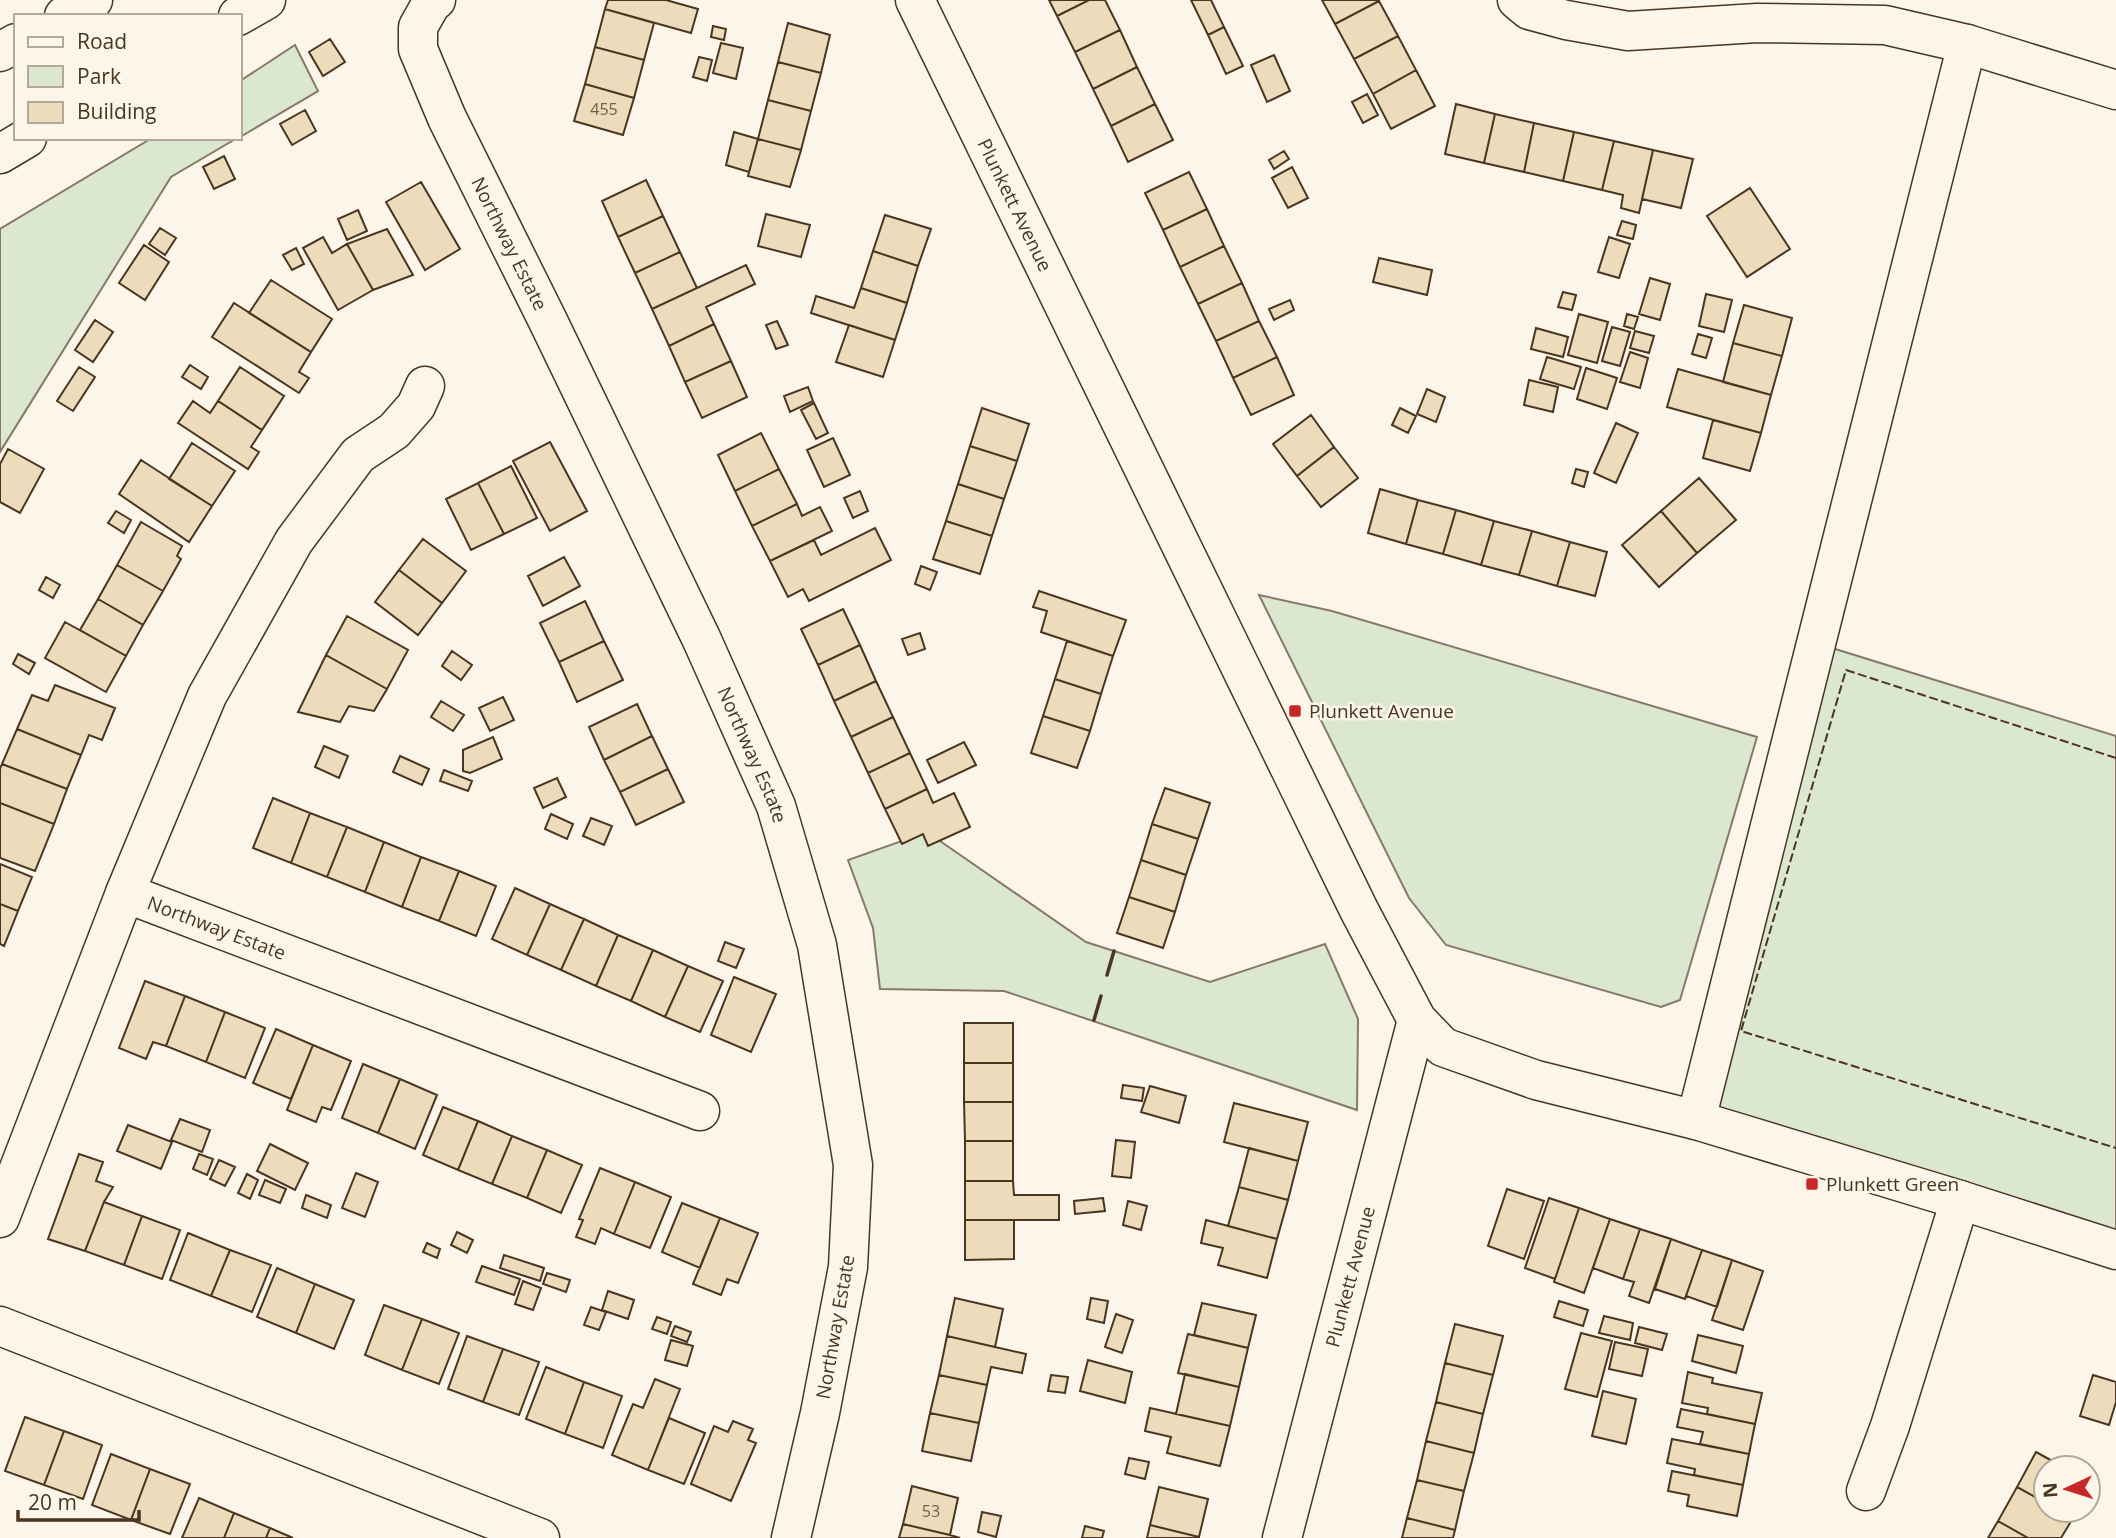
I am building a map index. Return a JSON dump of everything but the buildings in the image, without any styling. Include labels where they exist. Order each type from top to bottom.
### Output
[{"type":"street","points":[[68,14],[93,0]]},
{"type":"street","points":[[242,14],[266,0]]},
{"type":"street","name":"Plunkett Avenue","points":[[915,0],[1353,898],[1417,1020],[1282,1538]]},
{"type":"street","points":[[1517,0],[1529,10],[1566,20],[1628,31],[1757,23],[1885,25],[1967,44],[2116,90]]},
{"type":"street","name":"Northway Estate","points":[[427,13],[418,49],[447,118],[702,640],[776,806],[817,945],[853,1178],[848,1267],[820,1413],[791,1538]]},
{"type":"street","points":[[1696,1120],[1967,44]]},
{"type":"street","points":[[0,154],[24,140]]},
{"type":"street","name":"Northway Estate","points":[[0,1218],[125,893],[207,696],[294,541],[358,455],[394,431],[416,406],[425,386]]},
{"type":"street","name":"Northway Estate","points":[[125,893],[700,1111]]},
{"type":"street","points":[[1417,1020],[1443,1046],[1536,1080],[1696,1120],[2116,1250]]},
{"type":"street","points":[[1866,1491],[1890,1426],[1960,1200]]},
{"type":"street","points":[[0,1326],[540,1538]]},
{"type":"green space","points":[[295,45],[318,91],[242,136],[242,80]]},
{"type":"green space","points":[[149,140],[234,140],[171,177],[0,452],[0,229]]},
{"type":"green space","points":[[1259,595],[1332,611],[1757,737],[1680,1000],[1661,1007],[1446,945],[1409,898]]},
{"type":"green space","points":[[1819,644],[2116,736],[2116,1247],[1698,1119]]},
{"type":"green space","points":[[927,832],[1086,942],[1210,982],[1325,944],[1358,1019],[1357,1110],[1004,991],[880,989],[873,928],[848,860]]},
{"type":"fence","points":[[2116,758],[1846,670],[1741,1031],[2116,1148]]},
{"type":"wall","points":[[1107,975],[1114,951]]},
{"type":"wall","points":[[1094,1020],[1101,996]]},
{"type":"place","name":"Plunkett Avenue","points":[[1295,711]]},
{"type":"place","name":"Plunkett Green","points":[[1812,1184]]}]
